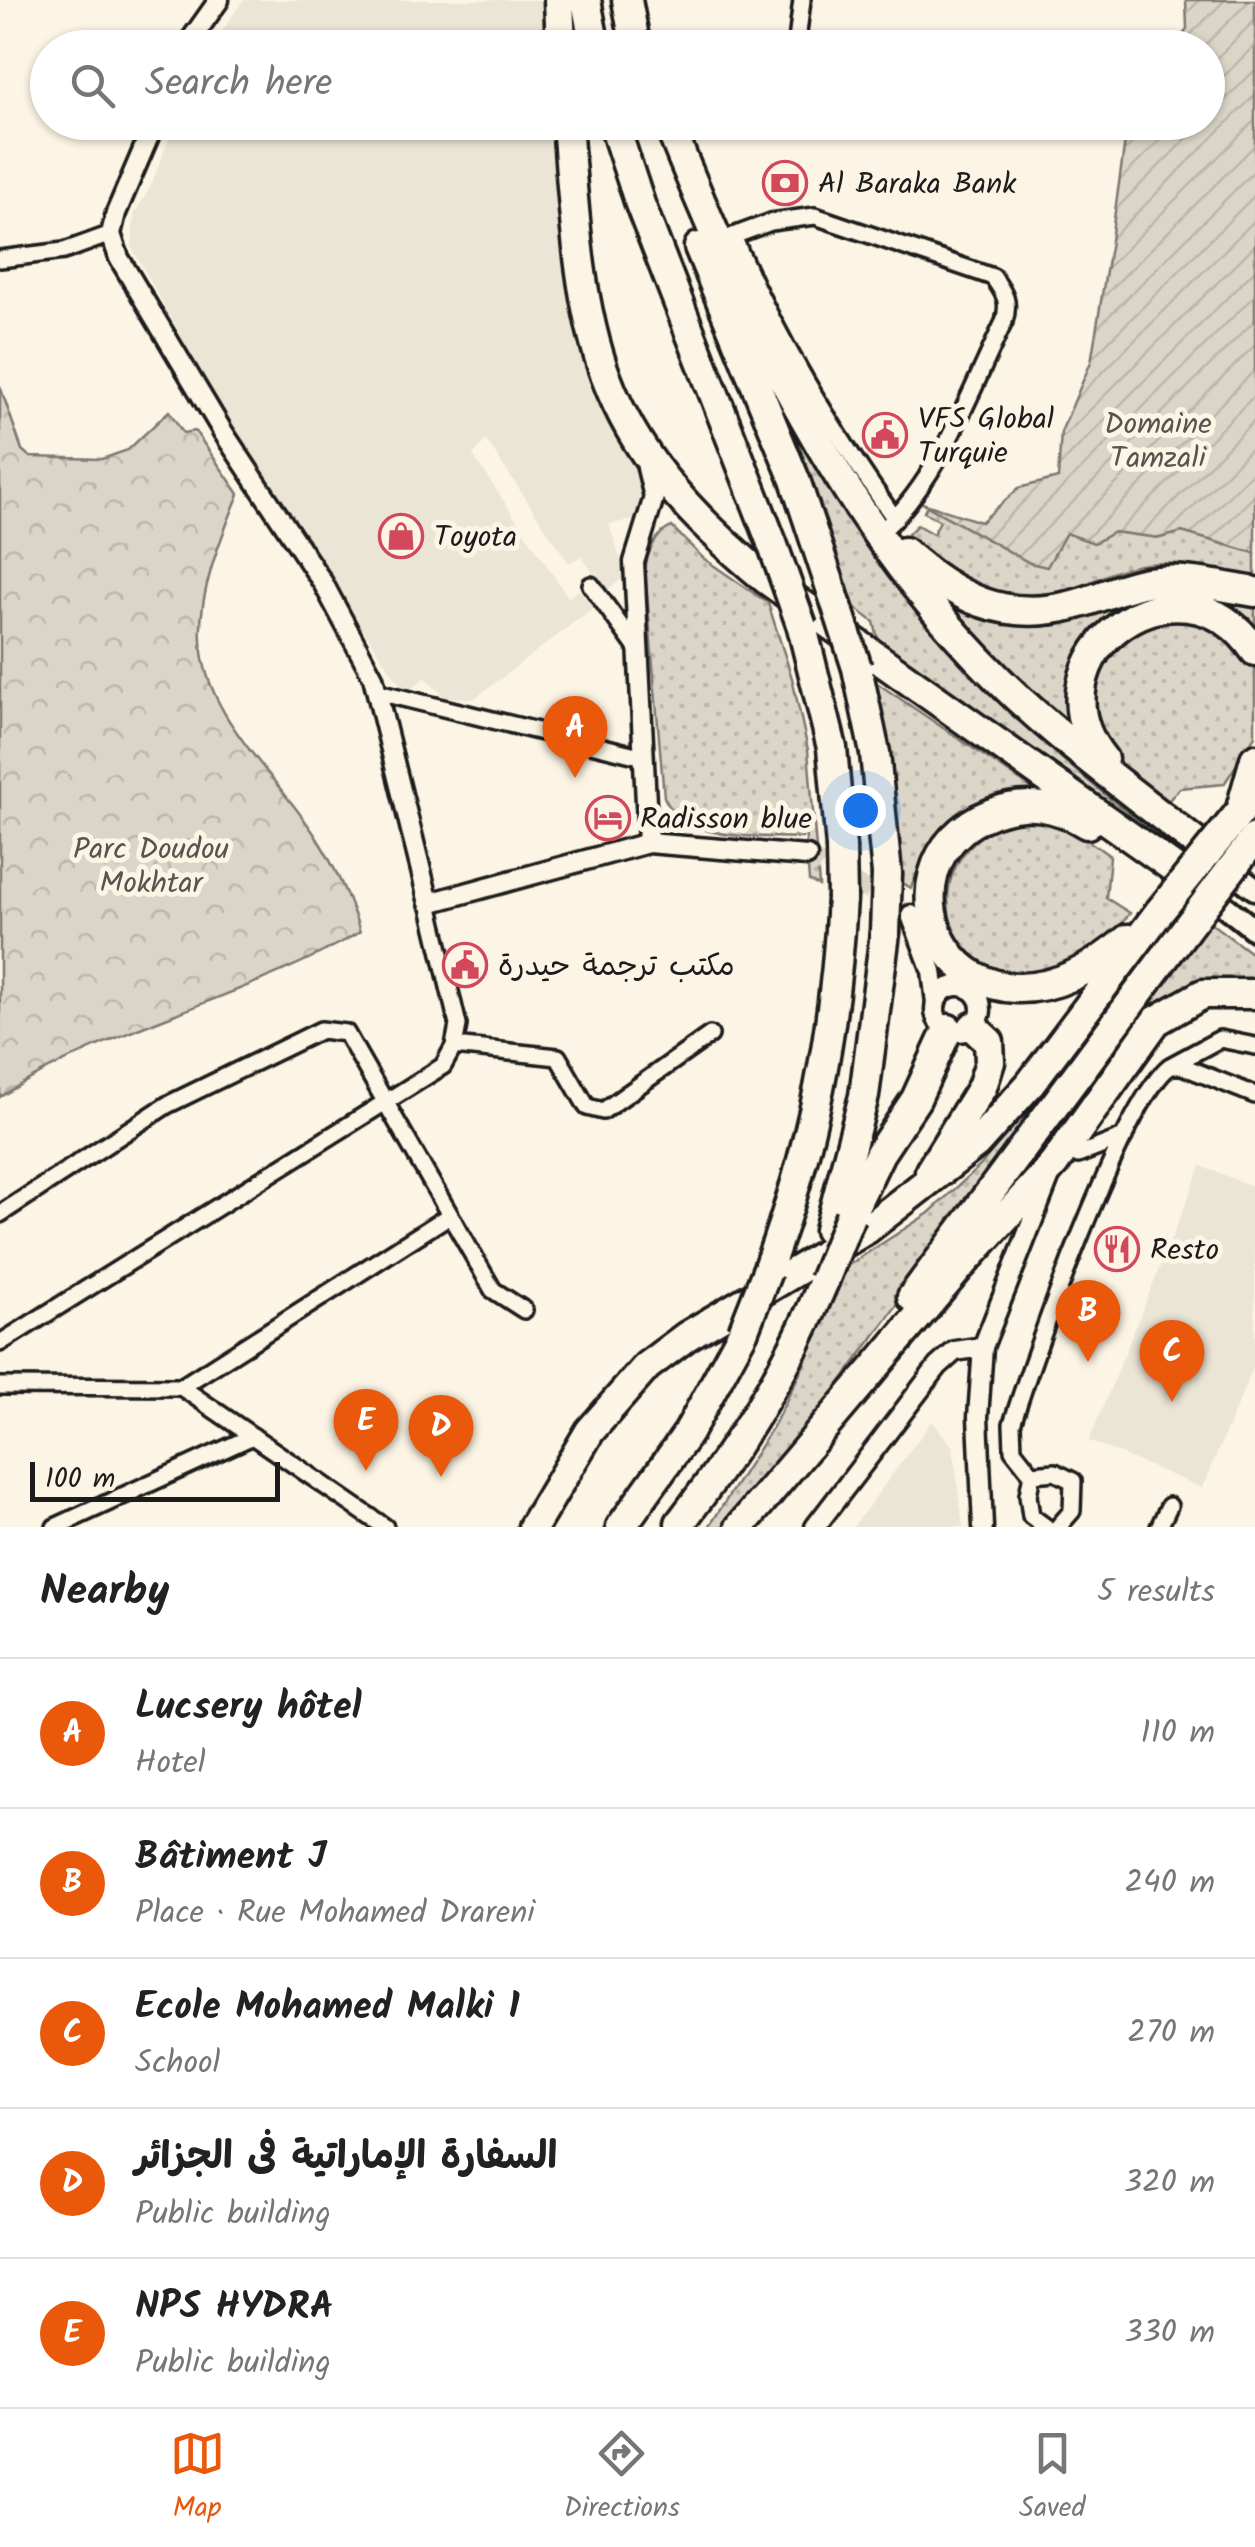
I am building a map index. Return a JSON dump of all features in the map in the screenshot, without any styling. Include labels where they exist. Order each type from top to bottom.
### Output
[{"type":"highway","points":[[559,0],[560,30]]},
{"type":"highway","points":[[586,0],[592,30]]},
{"type":"highway","points":[[569,140],[588,327],[600,369],[632,435],[684,506],[766,580],[1202,888]]},
{"type":"highway","points":[[619,140],[802,627],[832,748],[842,898],[835,992],[819,1106],[767,1271],[743,1332],[688,1433],[621,1527]]},
{"type":"highway","points":[[661,140],[674,184],[795,480],[857,668],[875,753],[887,874],[885,932],[864,1096],[839,1223]]},
{"type":"highway","points":[[675,140],[725,264],[816,440],[889,554],[1001,683],[1220,863]]},
{"type":"highway","points":[[816,440],[946,588],[1005,609],[1072,606],[1142,582],[1170,580],[1255,592]]},
{"type":"highway","points":[[1220,863],[1096,750],[1084,719],[1082,688],[1105,637],[1120,623],[1152,609],[1198,608],[1221,618],[1255,651]]},
{"type":"highway","points":[[533,1527],[598,1420],[646,1366],[886,1215],[948,1170],[996,1124],[1248,802],[1255,759]]},
{"type":"highway","points":[[1160,911],[1104,958],[1056,985],[1024,990],[971,982],[940,944],[932,896],[940,858],[958,831],[1018,805],[1042,806],[1070,814],[1149,864],[1202,888]]},
{"type":"highway","points":[[770,1492],[1255,838]]},
{"type":"highway","points":[[740,1527],[959,1268],[1061,1156],[1134,1048],[1167,1012],[1203,994],[1255,994]]},
{"type":"highway","points":[[678,1525],[742,1423],[814,1287],[839,1223],[880,1153],[960,1028],[984,1034],[990,1050],[982,1087],[935,1166],[886,1215]]},
{"type":"main road","points":[[1220,863],[1255,889]]},
{"type":"main road","points":[[1202,888],[1255,930]]},
{"type":"street","points":[[198,30],[220,0]]},
{"type":"street","points":[[798,30],[802,0]]},
{"type":"street","points":[[0,1343],[443,1066],[454,1046],[458,1025],[378,692],[322,583],[216,421],[119,258],[111,234],[148,140]]},
{"type":"street","points":[[815,216],[992,277],[1005,294],[1010,304],[1004,322],[921,488],[889,524],[765,313],[733,236],[771,222],[815,216]]},
{"type":"street","points":[[0,260],[64,251],[111,234]]},
{"type":"street","points":[[632,435],[653,482],[654,497],[634,562],[648,843]]},
{"type":"street","points":[[591,586],[638,650]]},
{"type":"street","points":[[378,692],[644,757]]},
{"type":"street","points":[[429,903],[648,843],[807,856]]},
{"type":"street","points":[[936,1003],[952,987],[971,982],[981,1006],[960,1028],[937,1018],[932,971],[910,916],[940,944]]},
{"type":"street","points":[[0,1214],[168,1106],[321,1030],[346,1032],[493,1290],[524,1310]]},
{"type":"street","points":[[454,1046],[558,1056],[587,1107],[603,1112],[710,1035]]},
{"type":"street","points":[[1046,1527],[1031,1516],[1028,1495],[1032,1474],[1013,1450],[1012,1424],[1124,1138],[1148,1088],[1170,1066],[1220,1039],[1255,1046]]},
{"type":"street","points":[[1170,1066],[1194,1069],[1255,1096]]},
{"type":"street","points":[[982,1527],[978,1417],[983,1346],[1061,1156],[1078,1155],[1124,1138]]},
{"type":"street","points":[[0,1386],[181,1387],[450,1215]]},
{"type":"street","points":[[815,1527],[938,1366],[955,1351],[983,1346]]},
{"type":"street","points":[[181,1387],[385,1527]]},
{"type":"street","points":[[59,1526],[253,1436]]},
{"type":"street","points":[[1032,1474],[1055,1472],[1073,1481],[1072,1511],[1058,1527]]},
{"type":"street","points":[[1160,1527],[1168,1506]]},
{"type":"shaded area","points":[[243,0],[545,0],[547,30],[223,30]]},
{"type":"shaded area","points":[[168,140],[555,140],[575,333],[616,440],[646,487],[640,519],[609,524],[626,576],[606,591],[581,556],[569,563],[486,440],[473,455],[568,597],[579,590],[593,608],[474,699],[445,697],[425,677],[406,693],[256,471],[132,248],[134,214],[150,188]]},
{"type":"shaded area","points":[[1201,1166],[1255,1187],[1255,1363],[1202,1488],[1089,1441]]},
{"type":"shaded area","points":[[932,1421],[953,1447],[963,1527],[853,1527]]},
{"type":"green space","name":"Domaine Tamzali","points":[[1186,0],[1255,0],[1255,553],[1182,532],[1160,538],[1114,532],[1094,543],[1066,533],[1047,567],[1030,563],[922,503],[981,522],[1019,488],[1058,478],[1061,432],[1091,362],[1124,140],[1225,140],[1225,30],[1187,29]]},
{"type":"green space","points":[[765,374],[845,514],[911,604],[1029,729],[1159,836],[1151,845],[880,647],[874,622],[855,608],[805,466]]},
{"type":"green space","name":"Parc Doudou Mokhtar","points":[[0,386],[22,450],[30,457],[102,459],[128,450],[169,411],[183,433],[195,431],[239,494],[212,566],[203,604],[201,641],[205,668],[228,719],[322,846],[360,932],[271,976],[88,1050],[0,1097]]},
{"type":"green space","points":[[927,506],[1030,563],[1066,533],[1094,543],[1114,532],[1160,538],[1182,532],[1255,553],[1255,580],[1161,563],[1126,568],[1045,598],[1001,595],[960,576],[908,534],[917,525],[933,534],[940,521],[924,512]]},
{"type":"green space","points":[[672,527],[703,558],[768,603],[792,678],[808,750],[819,886],[809,881],[805,828],[802,838],[706,830],[674,812],[664,797],[645,570],[653,545]]},
{"type":"green space","points":[[1164,589],[1255,606],[1255,636],[1230,614],[1103,626],[1082,740],[1019,680],[944,599],[1001,620],[1028,622],[1080,615]]},
{"type":"green space","points":[[1202,617],[1246,652],[1255,666],[1255,736],[1224,784],[1180,788],[1168,801],[1114,759],[1095,729],[1093,674],[1135,622]]},
{"type":"green space","points":[[877,683],[1049,800],[999,805],[962,817],[934,842],[911,888],[901,882],[896,798]]},
{"type":"green space","points":[[1022,820],[1058,825],[1110,856],[1106,898],[1130,913],[1102,946],[1085,958],[1044,970],[1006,971],[978,960],[958,938],[949,912],[950,883],[962,855],[986,833]]},
{"type":"green space","points":[[1171,920],[1176,923],[813,1420],[727,1527],[709,1527],[774,1425],[803,1367],[841,1270],[929,1213],[981,1165]]},
{"type":"green space","points":[[1208,921],[1255,956],[1255,989],[1152,1012],[993,1217],[988,1214]]},
{"type":"tunnel","points":[[807,856],[911,915]]},
{"type":"place","name":"Al Baraka Bank","points":[[785,183]]},
{"type":"place","name":"VFS Global Turquie","points":[[885,435]]},
{"type":"place","name":"Toyota","points":[[401,536]]},
{"type":"place","name":"Lucsery hôtel","points":[[575,778]]},
{"type":"place","name":"Radisson blue","points":[[608,818]]},
{"type":"place","name":"مكتب ترجمة حيدرة","points":[[465,965]]},
{"type":"place","name":"Resto","points":[[1117,1249]]},
{"type":"place","name":"Bâtiment J","points":[[1088,1362]]},
{"type":"place","name":"Ecole Mohamed Malki 1","points":[[1172,1402]]},
{"type":"place","name":"NPS HYDRA","points":[[366,1471]]},
{"type":"place","name":"السفارة الإماراتية فى الجزائر","points":[[441,1477]]}]
